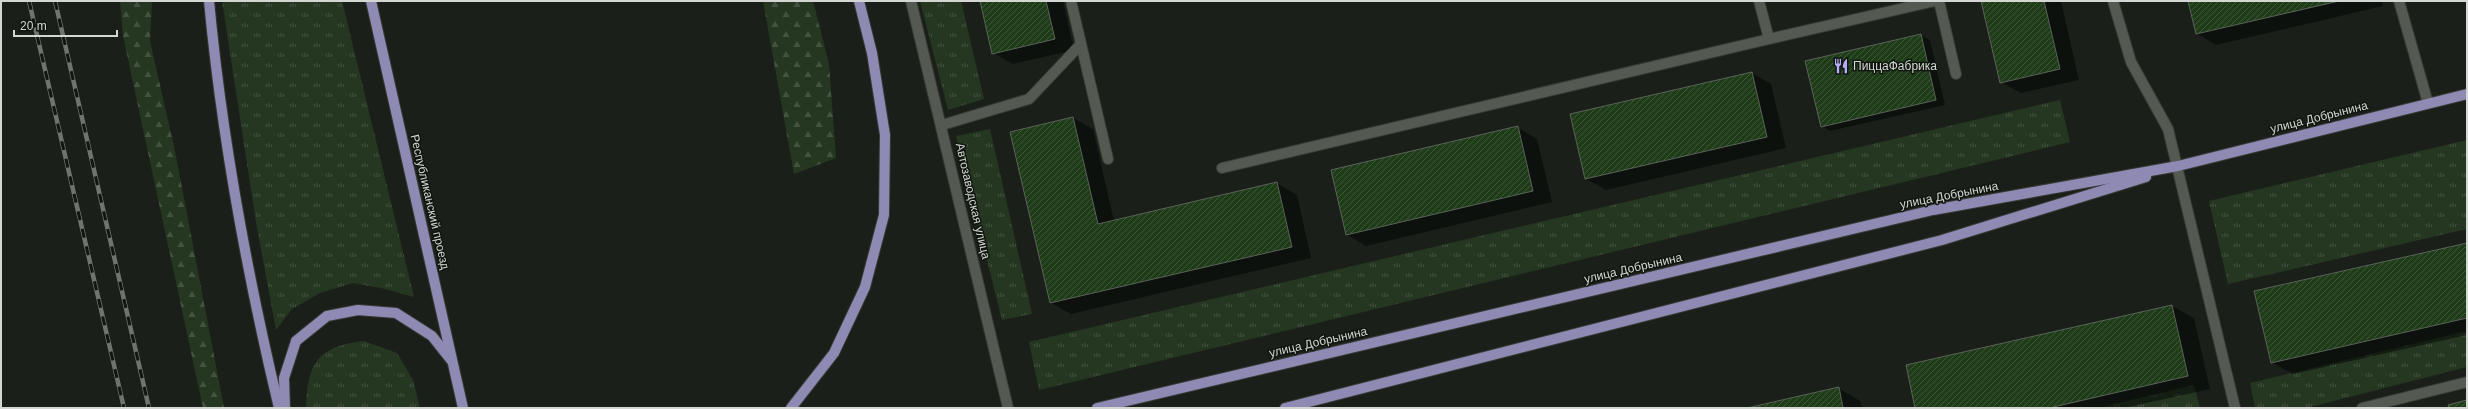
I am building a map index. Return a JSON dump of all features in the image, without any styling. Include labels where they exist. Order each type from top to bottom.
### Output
[{"type":"main road","points":[[209,1],[218,94],[250,283],[279,408]]},
{"type":"main road","name":"Республиканский проезд","points":[[371,1],[463,408]]},
{"type":"main road","points":[[791,408],[834,353],[865,287],[884,215],[885,135],[872,53],[859,1]]},
{"type":"main road","name":"улица Добрынина","points":[[1285,408],[1942,240],[2178,166],[2467,94]]},
{"type":"main road","name":"улица Добрынина","points":[[1097,408],[1933,210],[2178,166]]},
{"type":"main road","points":[[285,408],[284,378],[296,341],[327,316],[358,310],[396,313],[432,336],[453,363]]},
{"type":"street","name":"Автозаводская улица","points":[[911,1],[942,125],[1008,408]]},
{"type":"street","points":[[1071,1],[1108,159]]},
{"type":"street","points":[[1760,1],[1769,39]]},
{"type":"street","points":[[1222,168],[1935,1]]},
{"type":"street","points":[[1939,1],[1956,74]]},
{"type":"street","points":[[2112,1],[2131,62],[2162,114],[2178,166],[2235,408]]},
{"type":"street","points":[[2399,1],[2428,103]]},
{"type":"street","points":[[942,125],[1029,98],[1081,44]]},
{"type":"street","points":[[2362,408],[2467,382]]},
{"type":"green space","points":[[120,1],[152,1],[150,41],[175,151],[224,408],[203,408],[123,36]]},
{"type":"green space","points":[[222,1],[342,1],[414,297],[381,288],[353,283],[320,293],[292,309],[276,330],[256,222]]},
{"type":"green space","points":[[763,1],[813,1],[829,64],[836,158],[794,174]]},
{"type":"green space","points":[[920,1],[961,1],[984,99],[948,110]]},
{"type":"green space","points":[[2060,100],[2070,142],[1039,390],[1029,342]]},
{"type":"green space","points":[[990,129],[1032,314],[1002,320],[956,136]]},
{"type":"green space","points":[[2467,140],[2467,229],[2228,284],[2209,201]]},
{"type":"green space","points":[[2467,331],[2467,367],[2306,408],[2255,408],[2250,383]]},
{"type":"green space","points":[[364,341],[397,353],[413,380],[420,408],[306,408],[309,379],[318,360],[336,347],[348,343]]},
{"type":"green space","points":[[2194,385],[2200,408],[2098,408]]},
{"type":"building","points":[[980,1],[1046,1],[1055,39],[992,54]]},
{"type":"building","points":[[1981,1],[2044,1],[2060,69],[2000,83]]},
{"type":"building","points":[[2188,1],[2339,1],[2196,34]]},
{"type":"building","points":[[1921,34],[1936,100],[1821,127],[1805,61]]},
{"type":"building","points":[[1752,72],[1767,137],[1585,179],[1570,114]]},
{"type":"building","points":[[1073,117],[1098,224],[1277,182],[1292,247],[1050,303],[1010,132]]},
{"type":"building","points":[[1518,126],[1533,191],[1346,235],[1331,170]]},
{"type":"building","points":[[2467,243],[2467,318],[2271,363],[2254,291]]},
{"type":"building","points":[[2172,305],[2188,376],[2049,408],[1915,408],[1906,365]]},
{"type":"building","points":[[1839,387],[1843,408],[1747,408]]},
{"type":"building","points":[[2467,400],[2467,408],[2449,408],[2448,405]]},
{"type":"railway","points":[[29,1],[124,408]]},
{"type":"railway","points":[[55,1],[149,408]]},
{"type":"place","name":"ПиццаФабрика","points":[[1841,66]]}]
